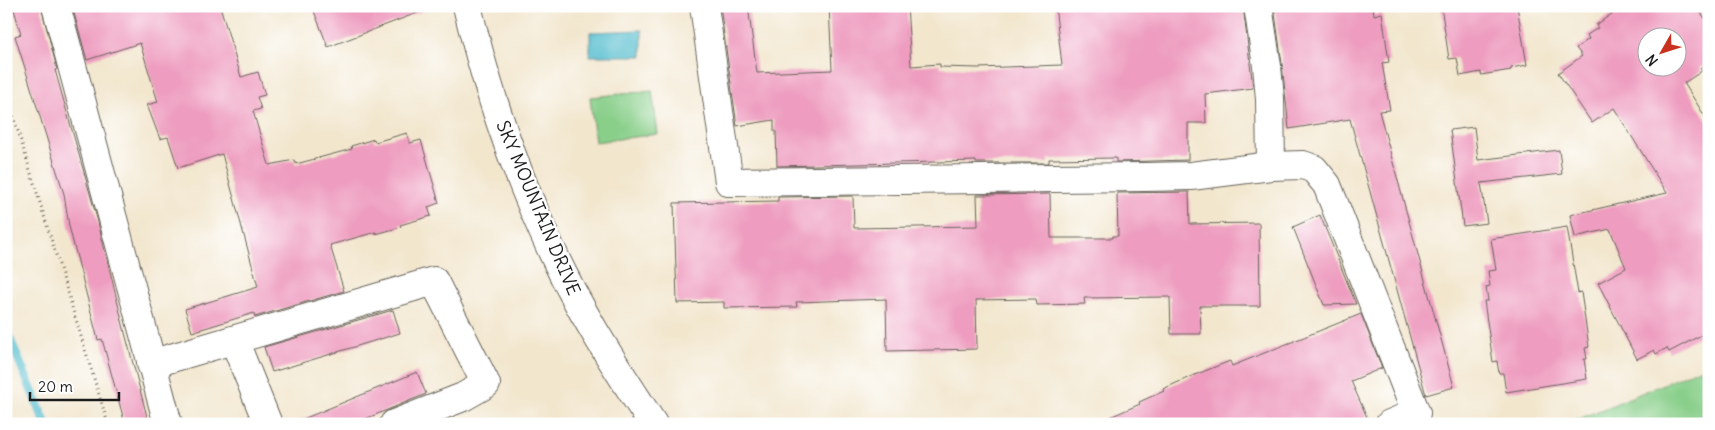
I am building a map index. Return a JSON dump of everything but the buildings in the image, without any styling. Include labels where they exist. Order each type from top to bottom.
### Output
[{"type":"street","points":[[56,6],[168,424]]},
{"type":"street","name":"SKY MOUNTAIN DRIVE","points":[[467,6],[498,118],[528,196],[563,274],[608,354],[653,424]]},
{"type":"street","points":[[704,6],[729,182],[1154,177],[1192,176],[1271,166],[1302,165],[1314,169],[1327,185],[1416,413],[1390,424]]},
{"type":"street","points":[[1258,6],[1269,91],[1271,166]]},
{"type":"street","points":[[151,364],[434,281],[486,384],[463,397],[394,424]]},
{"type":"street","points":[[234,340],[268,424]]},
{"type":"path","points":[[6,92],[108,424]]},
{"type":"green space","points":[[652,91],[658,134],[595,142],[590,97]]},
{"type":"green space","points":[[1709,365],[1709,424],[1552,424],[1574,421]]},
{"type":"water","points":[[642,30],[642,56],[590,56],[590,32]]},
{"type":"waterway","points":[[6,330],[46,424]]}]
